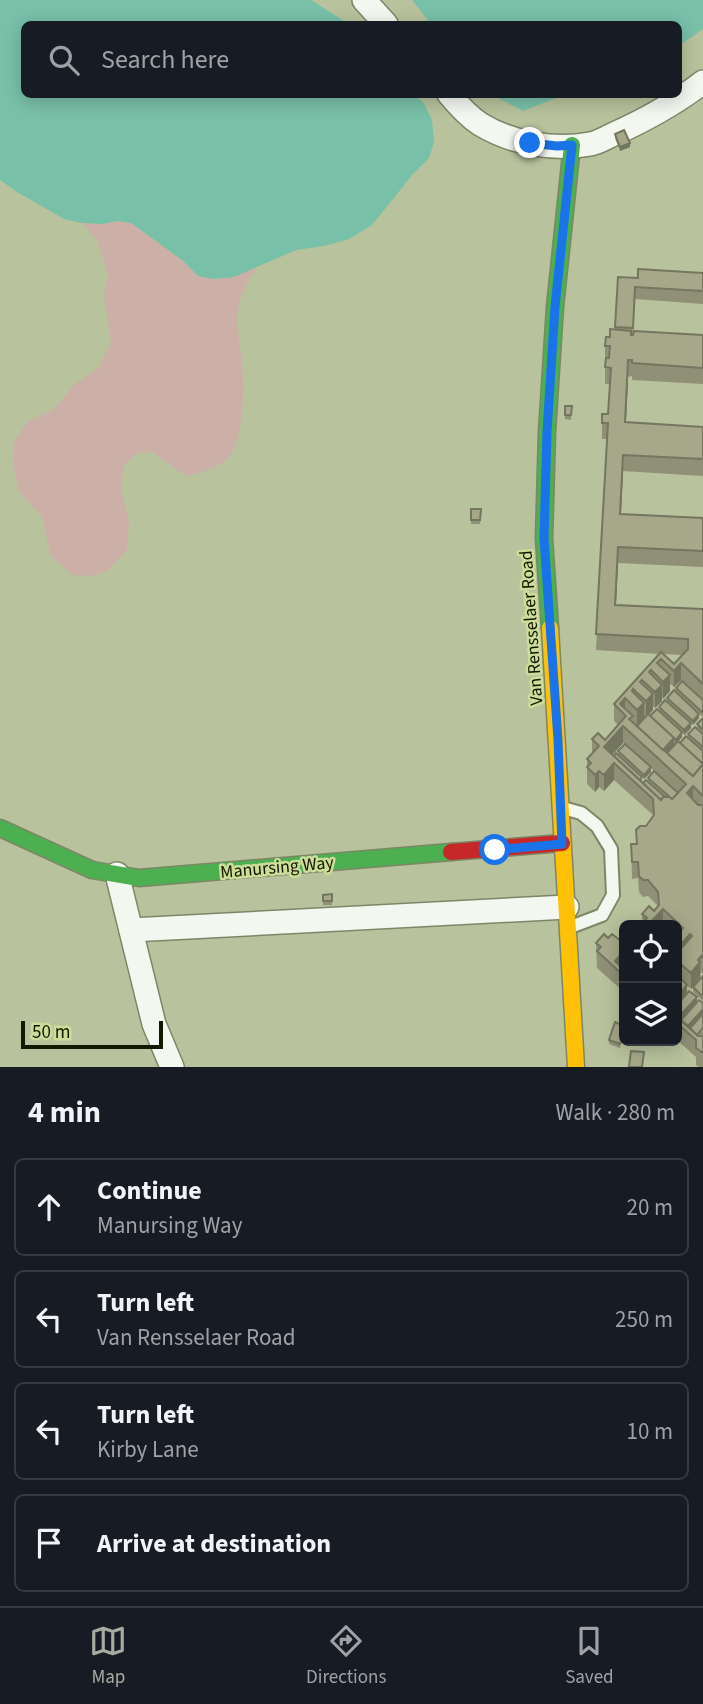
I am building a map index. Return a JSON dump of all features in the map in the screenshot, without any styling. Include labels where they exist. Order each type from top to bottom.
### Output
[{"type":"street","points":[[364,0],[383,21]]},
{"type":"street","points":[[682,95],[703,82]]},
{"type":"street","points":[[452,98],[463,111],[504,136],[557,146],[591,144],[637,123],[677,98]]},
{"type":"street","name":"Van Rensselaer Road","points":[[572,145],[555,307],[544,538],[576,1067]]},
{"type":"street","name":"Manursing Way","points":[[0,828],[92,870],[139,878],[562,844]]},
{"type":"street","points":[[117,874],[154,1024],[172,1067]]},
{"type":"street","points":[[131,930],[567,917]]},
{"type":"lane","points":[[561,807],[581,813],[597,826],[611,849],[613,895],[602,915],[567,917]]},
{"type":"shaded area","points":[[118,221],[131,223],[182,260],[198,276],[234,277],[257,266],[243,293],[238,311],[243,374],[242,412],[234,448],[226,460],[216,466],[186,476],[152,452],[137,453],[124,465],[121,487],[129,523],[127,550],[107,571],[93,576],[73,575],[51,557],[42,517],[19,491],[13,466],[14,442],[27,422],[54,409],[74,385],[99,367],[111,342],[104,296],[108,274],[97,240],[82,223],[102,224]]},
{"type":"water","points":[[0,0],[311,0],[344,21],[21,21],[21,98],[418,98],[424,103],[432,120],[434,142],[429,158],[372,225],[349,239],[296,250],[234,277],[213,279],[198,276],[182,260],[131,223],[82,223],[64,219],[0,180]]},
{"type":"water","points":[[412,0],[703,0],[703,29],[682,44],[682,21],[429,21]]},
{"type":"water","points":[[498,98],[556,98],[523,111]]},
{"type":"building","points":[[624,130],[630,143],[620,147],[615,134]]},
{"type":"building","points":[[638,269],[703,273],[703,291],[635,287],[633,328],[615,327],[618,277],[638,278]]},
{"type":"building","points":[[610,329],[631,331],[631,335],[634,331],[703,335],[703,368],[632,363],[632,360],[628,360],[625,422],[703,427],[703,459],[623,455],[620,514],[703,518],[703,551],[618,547],[615,605],[703,609],[703,684],[681,663],[674,671],[661,659],[657,663],[670,675],[663,682],[651,670],[649,672],[662,685],[655,692],[642,680],[640,682],[653,694],[646,701],[633,689],[644,703],[637,710],[625,698],[620,704],[633,716],[629,719],[693,776],[703,764],[703,796],[693,786],[687,793],[698,805],[703,805],[703,958],[701,956],[698,960],[700,962],[691,973],[682,965],[682,947],[692,936],[690,934],[682,943],[682,920],[675,920],[663,909],[653,920],[645,920],[647,918],[642,914],[649,906],[654,911],[659,905],[658,892],[648,880],[639,876],[638,862],[632,862],[631,844],[637,844],[636,830],[640,826],[646,826],[654,815],[653,799],[614,763],[604,775],[599,771],[595,775],[587,767],[591,763],[587,759],[599,746],[592,739],[598,733],[605,740],[626,716],[614,704],[661,652],[674,664],[688,649],[688,639],[596,634],[608,423],[602,423],[602,414],[608,414],[611,368],[605,367],[610,346],[605,346],[606,337],[610,337]],"holes":[[[623,726],[686,784],[672,799],[663,797],[661,800],[604,747]]]},
{"type":"building","points":[[565,406],[572,406],[571,415],[565,415]]},
{"type":"building","points":[[471,509],[481,509],[480,520],[471,520]]},
{"type":"building","points":[[682,681],[703,700],[702,712],[676,688]]},
{"type":"building","points":[[674,690],[699,714],[693,721],[667,698]]},
{"type":"building","points":[[665,700],[691,723],[684,730],[659,707]]},
{"type":"building","points":[[657,709],[682,732],[676,740],[650,716]]},
{"type":"building","points":[[648,714],[674,738],[663,750],[637,726]]},
{"type":"building","points":[[703,718],[703,730],[697,724]]},
{"type":"building","points":[[695,727],[703,734],[703,747],[688,734]]},
{"type":"building","points":[[686,736],[703,751],[703,764],[680,743]]},
{"type":"building","points":[[678,741],[703,764],[693,776],[667,753]]},
{"type":"building","points":[[625,744],[651,767],[644,775],[618,751]]},
{"type":"building","points":[[616,753],[642,777],[640,780],[614,756]]},
{"type":"building","points":[[654,771],[678,793],[672,799],[648,778]]},
{"type":"building","points":[[646,780],[665,797],[661,800],[643,783]]},
{"type":"building","points":[[332,894],[332,901],[323,901],[323,895]]},
{"type":"building","points":[[604,934],[608,938],[612,934],[619,939],[619,957],[615,961],[619,965],[619,971],[597,951],[601,947],[596,943]]},
{"type":"building","points":[[703,976],[703,997],[693,987]]},
{"type":"building","points":[[689,991],[697,997],[682,1014],[682,999]]},
{"type":"building","points":[[699,1000],[703,1003],[703,1009],[688,1026],[682,1019]]},
{"type":"building","points":[[703,1014],[703,1028],[697,1035],[690,1028]]},
{"type":"building","points":[[615,1022],[619,1024],[619,1044],[609,1040]]},
{"type":"building","points":[[682,1022],[698,1036],[703,1036],[703,1053],[696,1048],[696,1040],[682,1027]]},
{"type":"building","points":[[631,1051],[644,1052],[642,1067],[629,1067]]},
{"type":"traffic: fast","points":[[550,628],[544,538],[547,432],[555,307],[572,145]]},
{"type":"traffic: fast","points":[[0,828],[92,870],[139,878],[451,852]]},
{"type":"traffic: slow","points":[[550,628],[576,1067]]},
{"type":"traffic: jam","points":[[451,852],[562,843]]},
{"type":"route","points":[[495,850],[562,844],[558,740],[544,538],[555,307],[572,145],[530,143]]}]
